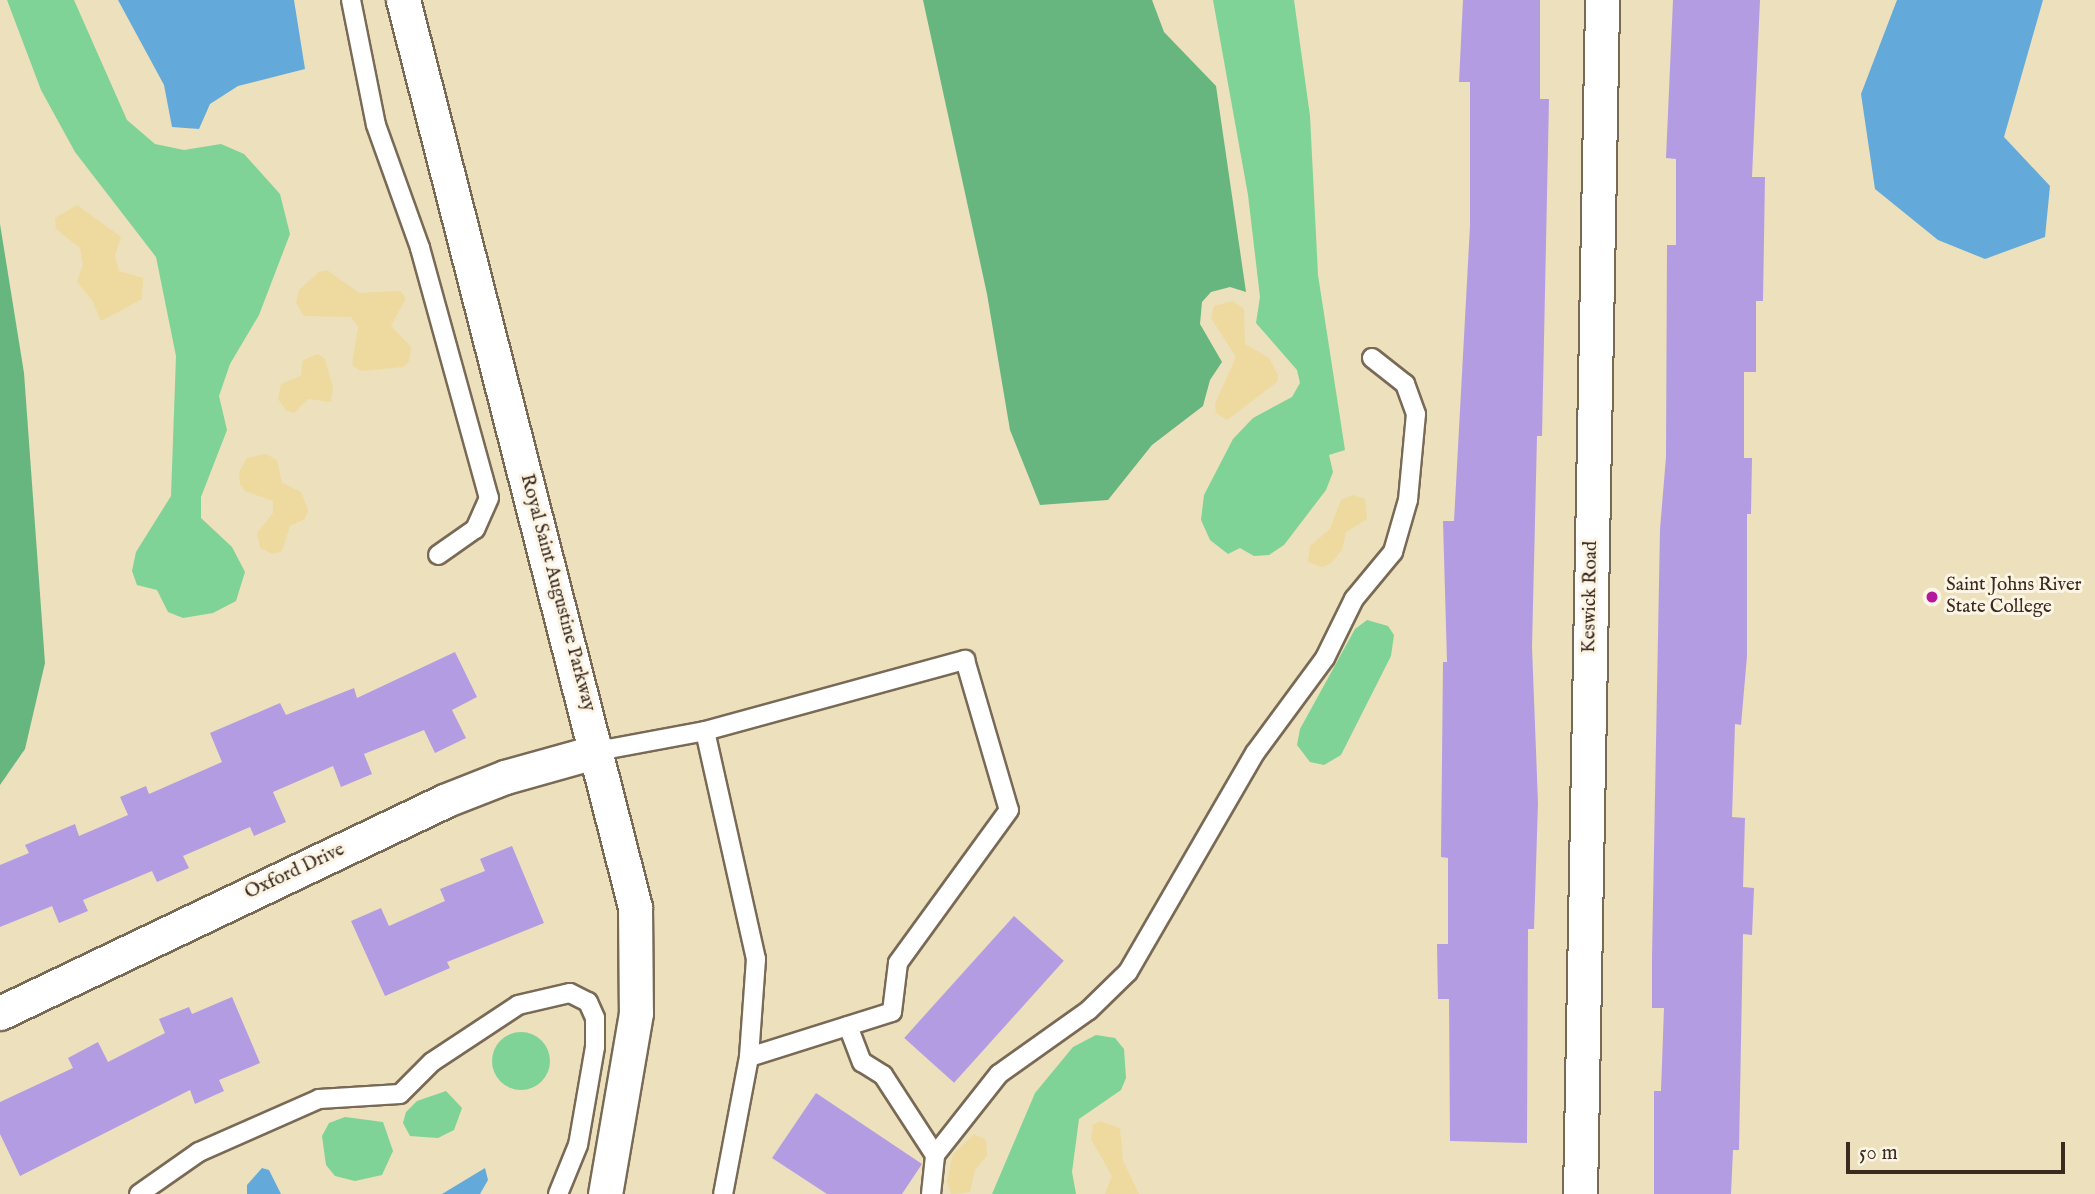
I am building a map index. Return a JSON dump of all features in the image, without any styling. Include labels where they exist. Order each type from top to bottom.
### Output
[{"type":"street","name":"Royal Saint Augustine Parkway","points":[[403,0],[598,751],[635,907],[639,960],[636,1013],[605,1194]]},
{"type":"street","name":"Keswick Road","points":[[1580,1194],[1602,0]]},
{"type":"street","name":"Oxford Drive","points":[[0,1013],[444,801],[505,777],[598,751]]},
{"type":"lane","points":[[351,0],[376,125],[420,248],[489,498],[475,529],[438,555]]},
{"type":"lane","points":[[931,1194],[935,1155],[999,1074],[1089,1010],[1128,972],[1255,752],[1325,658],[1354,599],[1393,552],[1408,500],[1416,414],[1405,384],[1372,358]]},
{"type":"lane","points":[[598,751],[705,731],[964,660],[1009,810],[898,963],[892,1012],[749,1057]]},
{"type":"lane","points":[[705,731],[756,959],[749,1057],[723,1194]]},
{"type":"lane","points":[[139,1194],[199,1152],[271,1118],[336,1096],[380,1099],[400,1094],[432,1062],[518,1005],[570,993],[588,1002],[595,1018],[595,1047],[578,1145],[558,1194]]},
{"type":"lane","points":[[848,1026],[862,1062],[883,1075],[935,1155]]},
{"type":"green space","points":[[7,0],[74,0],[127,120],[155,144],[184,150],[221,144],[244,154],[280,194],[290,234],[259,315],[230,364],[219,396],[227,430],[201,497],[201,518],[232,547],[245,572],[236,601],[213,613],[183,618],[168,612],[157,590],[137,585],[132,571],[136,552],[171,496],[176,356],[156,257],[75,152],[41,90]]},
{"type":"green space","points":[[923,0],[1152,0],[1164,32],[1216,86],[1246,292],[1230,287],[1211,292],[1202,302],[1200,324],[1222,362],[1210,380],[1203,406],[1152,445],[1108,500],[1040,505],[1010,430],[987,294]]},
{"type":"green space","points":[[1213,0],[1294,0],[1310,116],[1318,275],[1345,450],[1329,455],[1333,472],[1326,490],[1284,545],[1269,555],[1254,556],[1240,548],[1228,554],[1210,540],[1201,520],[1204,495],[1233,439],[1253,418],[1292,397],[1300,383],[1297,370],[1256,323],[1260,297],[1248,195]]},
{"type":"green space","points":[[0,224],[24,373],[45,663],[25,749],[0,785]]},
{"type":"green space","points":[[1367,620],[1388,626],[1394,635],[1391,656],[1341,755],[1324,765],[1310,762],[1297,745],[1300,729],[1355,629]]},
{"type":"green space","points":[[521,1032],[537,1037],[545,1045],[550,1061],[545,1077],[537,1085],[521,1090],[505,1085],[497,1077],[492,1061],[497,1045],[505,1037]]},
{"type":"green space","points":[[1096,1035],[1115,1038],[1124,1049],[1126,1078],[1121,1090],[1079,1119],[1072,1172],[1076,1194],[992,1194],[1035,1093],[1073,1047]]},
{"type":"green space","points":[[446,1091],[462,1108],[454,1130],[438,1138],[410,1136],[403,1123],[406,1112],[417,1101]]},
{"type":"green space","points":[[345,1117],[383,1122],[393,1151],[382,1175],[355,1181],[335,1176],[326,1165],[322,1136],[329,1123]]},
{"type":"sand","points":[[77,205],[121,237],[115,256],[119,271],[143,278],[142,299],[101,321],[92,300],[77,282],[83,264],[80,248],[56,229],[55,218]]},
{"type":"sand","points":[[327,270],[359,293],[400,291],[406,298],[391,326],[411,347],[409,362],[403,367],[361,371],[352,365],[358,327],[351,317],[304,316],[296,303],[299,290],[319,272]]},
{"type":"sand","points":[[1233,301],[1244,309],[1245,344],[1269,358],[1278,375],[1277,382],[1227,420],[1216,413],[1215,404],[1236,357],[1211,318],[1214,306]]},
{"type":"sand","points":[[318,354],[325,359],[333,387],[331,402],[308,399],[294,413],[287,411],[278,399],[281,384],[301,376],[303,360]]},
{"type":"sand","points":[[266,454],[277,460],[282,483],[301,492],[308,510],[305,519],[290,526],[282,551],[273,554],[260,548],[257,533],[273,513],[273,501],[245,491],[240,484],[239,472],[247,458]]},
{"type":"sand","points":[[1353,495],[1365,499],[1367,519],[1346,532],[1342,550],[1331,563],[1322,567],[1308,562],[1310,546],[1330,529],[1341,500]]},
{"type":"sand","points":[[1100,1121],[1120,1128],[1123,1161],[1139,1194],[1105,1194],[1112,1176],[1091,1139],[1093,1125]]},
{"type":"sand","points":[[974,1134],[986,1140],[987,1156],[975,1170],[970,1192],[951,1194],[947,1182],[953,1154]]},
{"type":"water","points":[[118,0],[294,0],[305,69],[238,86],[210,104],[199,129],[172,127],[164,85]]},
{"type":"water","points":[[1897,0],[2043,0],[2004,137],[2050,186],[2045,237],[1985,259],[1938,240],[1875,189],[1861,94]]},
{"type":"water","points":[[262,1168],[269,1170],[281,1194],[247,1194],[247,1185]]},
{"type":"water","points":[[485,1168],[488,1180],[480,1194],[442,1194]]},
{"type":"building","points":[[1463,0],[1540,0],[1540,99],[1549,99],[1542,436],[1537,436],[1532,647],[1538,803],[1534,929],[1528,929],[1527,1143],[1450,1141],[1449,999],[1438,999],[1437,944],[1448,944],[1448,858],[1441,857],[1443,662],[1447,662],[1443,521],[1454,521],[1470,226],[1470,82],[1459,82]]},
{"type":"building","points":[[1673,0],[1760,0],[1752,177],[1765,177],[1763,301],[1756,301],[1756,372],[1744,372],[1744,458],[1752,458],[1751,514],[1747,514],[1747,656],[1741,725],[1735,724],[1732,817],[1745,818],[1743,887],[1754,888],[1752,935],[1743,934],[1739,1150],[1733,1150],[1731,1194],[1654,1194],[1654,1091],[1661,1091],[1664,1008],[1652,1008],[1652,957],[1660,529],[1666,457],[1667,245],[1676,245],[1676,159],[1666,158]]},
{"type":"building","points":[[455,652],[477,697],[452,710],[466,738],[435,753],[424,730],[364,754],[372,774],[341,787],[333,766],[273,792],[286,822],[254,836],[250,827],[183,856],[189,868],[157,882],[152,871],[83,900],[88,911],[59,923],[52,906],[0,927],[0,865],[29,853],[25,845],[75,824],[79,836],[128,815],[120,797],[146,786],[149,794],[222,762],[210,733],[280,703],[286,715],[354,688],[357,698]]},
{"type":"building","points":[[512,846],[544,923],[447,962],[450,968],[385,996],[351,921],[381,908],[389,926],[445,901],[440,889],[485,871],[480,859]]},
{"type":"building","points":[[1014,916],[1064,961],[954,1083],[904,1038]]},
{"type":"building","points":[[232,997],[260,1063],[219,1080],[224,1091],[195,1104],[190,1090],[20,1176],[0,1134],[0,1102],[73,1068],[68,1058],[98,1042],[108,1062],[165,1033],[159,1019],[189,1007],[192,1014]]},
{"type":"building","points":[[816,1093],[922,1164],[902,1194],[827,1194],[772,1158]]},
{"type":"place","name":"Saint Johns River State College","points":[[1932,597]]}]
